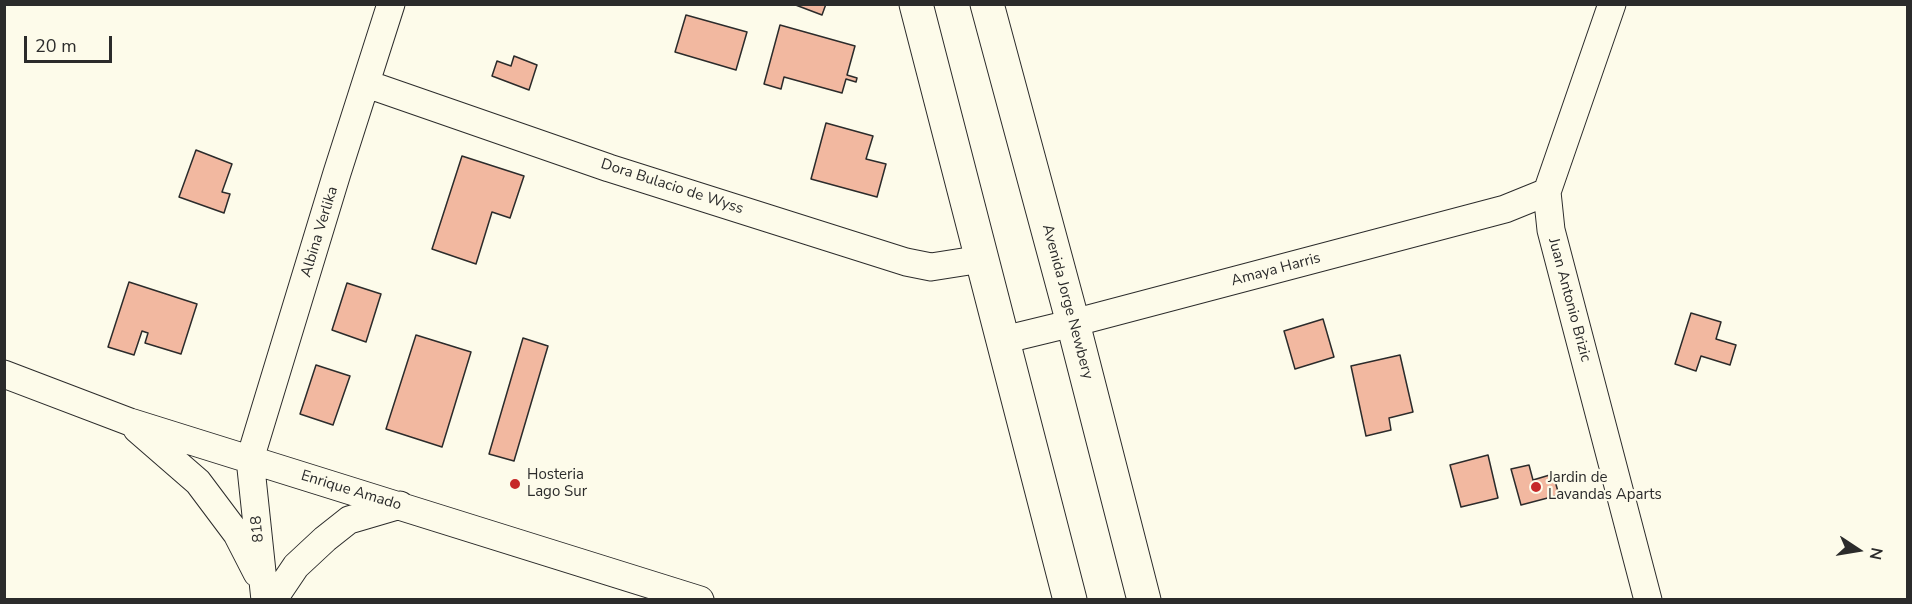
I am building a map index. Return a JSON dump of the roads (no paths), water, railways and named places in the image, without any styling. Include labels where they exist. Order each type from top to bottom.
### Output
[{"type":"street","name":"Albina Verlika","points":[[250,459],[337,173],[392,4]]},
{"type":"street","points":[[916,4],[1070,600]]},
{"type":"street","name":"Avenida Jorge Newbery","points":[[987,4],[1073,323],[1144,600]]},
{"type":"street","name":"Juan Antonio Brizic","points":[[1612,4],[1547,192],[1551,230],[1648,600]]},
{"type":"street","name":"Dora Bulacio de Wyss","points":[[367,84],[609,168],[906,262],[931,267],[982,259]]},
{"type":"street","name":"Amaya Harris","points":[[1003,340],[1505,209],[1547,192]]},
{"type":"street","name":"Enrique Amado","points":[[4,374],[130,422],[700,600]]},
{"type":"street","points":[[130,422],[198,482],[237,534],[268,596],[296,566],[349,520],[400,506]]},
{"type":"street","name":"818","points":[[250,459],[268,596]]},
{"type":"place","name":"Hosteria Lago Sur","points":[[515,484]]},
{"type":"place","name":"Jardin de Lavandas Aparts","points":[[1536,487]]}]
